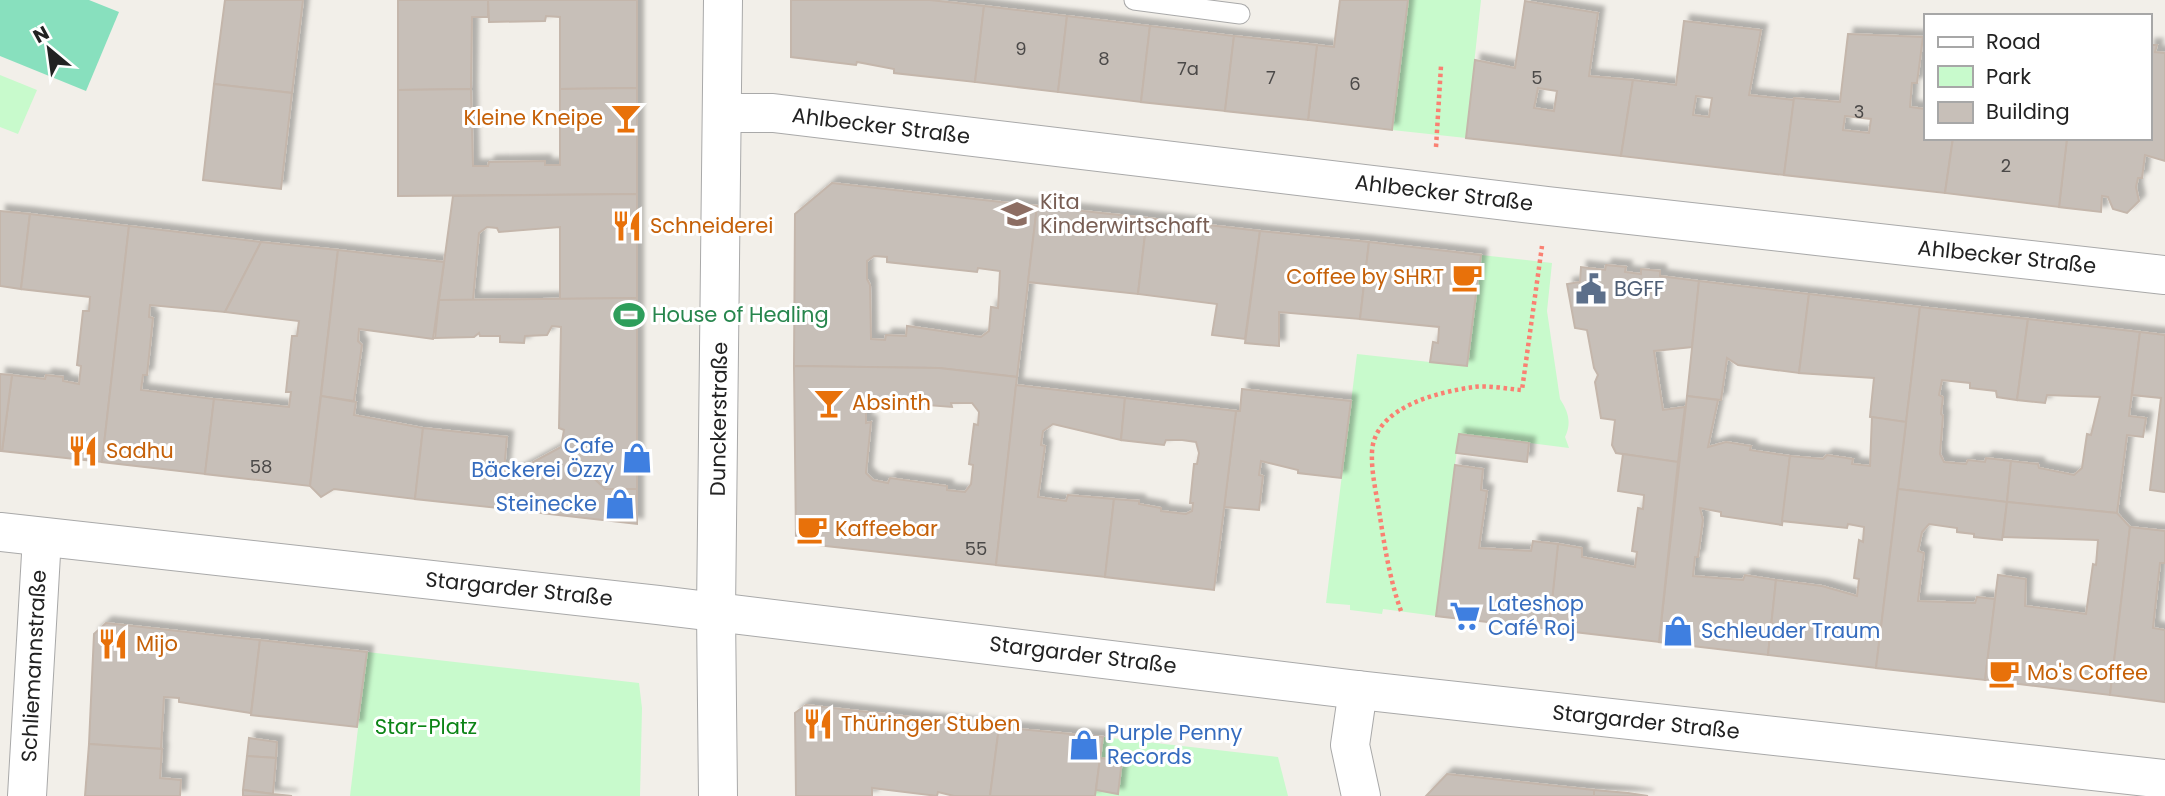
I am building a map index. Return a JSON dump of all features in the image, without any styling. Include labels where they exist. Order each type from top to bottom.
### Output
[{"type":"street","name":"Dunckerstraße","points":[[718,796],[716,612],[723,0]]},
{"type":"street","name":"Ahlbecker Straße","points":[[723,113],[773,113],[1574,209],[2165,275]]},
{"type":"street","name":"Stargarder Straße","points":[[0,532],[716,612],[1358,690],[2165,779]]},
{"type":"street","name":"Schliemannstraße","points":[[27,796],[42,537]]},
{"type":"street","points":[[1358,690],[1350,745],[1361,796]]},
{"type":"lane","points":[[1134,0],[1240,14]]},
{"type":"path","points":[[1436,147],[1441,66]]},
{"type":"path","points":[[1401,611],[1392,585],[1375,484],[1372,450],[1379,431],[1389,419],[1422,399],[1476,386],[1522,390],[1542,246]]},
{"type":"green space","points":[[0,0],[89,0],[119,12],[86,91],[0,56]]},
{"type":"green space","points":[[1408,0],[1481,0],[1466,138],[1392,130]]},
{"type":"green space","points":[[0,75],[37,90],[18,134],[0,127]]},
{"type":"green space","points":[[1481,255],[1552,263],[1547,311],[1560,399],[1568,417],[1565,437],[1569,448],[1459,434],[1436,616],[1383,609],[1382,614],[1350,610],[1350,605],[1326,603],[1357,354],[1466,366]]},
{"type":"green space","name":"Star-Platz","points":[[367,652],[639,683],[642,708],[640,796],[350,796]]},
{"type":"green space","points":[[1103,737],[1278,757],[1288,796],[1095,796]]},
{"type":"building","points":[[225,0],[303,0],[292,93],[214,84]]},
{"type":"building","points":[[398,0],[488,0],[488,17],[472,17],[471,89],[398,90]]},
{"type":"building","points":[[488,0],[637,0],[637,88],[560,89],[560,17],[546,16],[545,21],[489,22]]},
{"type":"building","points":[[791,0],[930,0],[984,6],[975,82],[894,73],[894,69],[857,62],[856,65],[791,57]]},
{"type":"building","points":[[1340,0],[1408,0],[1392,130],[1308,120],[1317,45],[1334,47]]},
{"type":"building","points":[[1525,1],[1598,13],[1589,76],[1633,80],[1621,156],[1466,138],[1475,60],[1515,68]],"holes":[[[1538,88],[1557,91],[1554,111],[1534,108]]]},
{"type":"building","points":[[984,6],[1067,16],[1058,92],[975,82]]},
{"type":"building","points":[[1067,16],[1150,26],[1141,102],[1058,92]]},
{"type":"building","points":[[1684,21],[1761,30],[1749,95],[1794,100],[1784,175],[1621,156],[1633,80],[1676,85]],"holes":[[[1696,96],[1712,98],[1709,117],[1693,115]]]},
{"type":"building","points":[[1150,26],[1234,36],[1225,111],[1141,102]]},
{"type":"building","points":[[1848,34],[1923,37],[1917,83],[1912,83],[1910,107],[1924,109],[1924,140],[1953,140],[1945,193],[1784,175],[1794,98],[1840,102]],"holes":[[[1845,116],[1871,119],[1869,133],[1843,130]]]},
{"type":"building","points":[[1234,36],[1317,45],[1308,120],[1225,111]]},
{"type":"building","points":[[2151,45],[2157,45],[2155,52],[2165,53],[2165,161],[2145,155],[2142,178],[2138,178],[2136,187],[2139,201],[2127,213],[2113,209],[2108,197],[2102,196],[2101,212],[2059,207],[2067,140],[2151,140]]},
{"type":"building","points":[[214,84],[292,93],[281,189],[203,180]]},
{"type":"building","points":[[637,88],[637,194],[398,196],[398,90],[471,89],[473,166],[488,166],[489,162],[545,161],[545,165],[560,165],[560,89]]},
{"type":"building","points":[[1953,140],[2067,140],[2059,207],[1945,193]]},
{"type":"building","points":[[832,183],[1037,206],[1017,377],[939,368],[794,366],[795,214]],"holes":[[[874,256],[887,257],[887,262],[977,272],[978,268],[1000,271],[998,308],[991,307],[989,331],[981,337],[907,326],[906,336],[886,335],[885,340],[871,339],[867,261]]]},
{"type":"building","points":[[637,194],[637,298],[560,299],[560,227],[499,232],[497,228],[487,227],[479,233],[473,300],[439,300],[453,196]]},
{"type":"building","points":[[1037,206],[1147,218],[1138,294],[1028,282]]},
{"type":"building","points":[[0,211],[30,214],[21,289],[0,286]]},
{"type":"building","points":[[30,214],[129,226],[102,462],[2,451],[12,375],[45,379],[46,375],[63,377],[63,381],[79,384],[81,366],[77,365],[83,311],[89,311],[90,297],[21,289]]},
{"type":"building","points":[[1147,218],[1260,231],[1245,339],[1212,335],[1217,304],[1138,294]]},
{"type":"building","points":[[129,226],[261,242],[225,312],[150,305],[149,317],[153,318],[147,375],[143,375],[141,390],[214,399],[205,474],[102,462]]},
{"type":"building","points":[[1260,231],[1369,242],[1360,319],[1279,312],[1279,346],[1245,343]]},
{"type":"building","points":[[261,242],[338,250],[310,486],[205,474],[214,399],[289,407],[291,392],[286,392],[292,336],[297,336],[299,321],[225,312]]},
{"type":"building","points":[[1369,242],[1481,255],[1467,366],[1430,362],[1433,342],[1438,343],[1439,327],[1360,319]]},
{"type":"building","points":[[338,250],[444,262],[433,339],[359,329],[358,341],[362,345],[354,401],[321,396]]},
{"type":"building","points":[[1606,265],[1626,267],[1625,272],[1641,274],[1641,269],[1660,271],[1660,276],[1699,281],[1692,347],[1654,351],[1663,410],[1685,407],[1678,462],[1616,453],[1612,445],[1615,420],[1601,418],[1595,382],[1598,375],[1594,368],[1587,330],[1575,328],[1567,284],[1580,282],[1581,267],[1605,270]]},
{"type":"building","points":[[1699,281],[1809,294],[1799,373],[1738,365],[1727,358],[1721,400],[1687,396]]},
{"type":"building","points":[[1809,294],[1920,307],[1906,422],[1870,417],[1874,378],[1799,373]]},
{"type":"building","points":[[637,298],[637,489],[605,489],[561,447],[564,430],[559,428],[561,327],[552,326],[547,335],[525,336],[524,343],[500,342],[500,336],[480,336],[479,333],[474,337],[435,338],[439,300]]},
{"type":"building","points":[[1920,307],[2028,319],[2017,400],[1997,397],[1996,391],[1970,388],[1970,383],[1942,380],[1939,395],[1943,397],[1940,454],[1944,462],[1966,464],[1968,460],[1985,462],[1986,458],[2011,461],[2007,502],[1898,489]]},
{"type":"building","points":[[2028,319],[2140,332],[2129,416],[2146,418],[2143,437],[2127,435],[2117,513],[2007,502],[2011,461],[2038,464],[2039,468],[2074,475],[2082,468],[2087,434],[2091,435],[2100,397],[2047,395],[2045,403],[2017,400]]},
{"type":"building","points":[[2140,332],[2165,335],[2165,492],[2150,490],[2161,398],[2132,395]]},
{"type":"building","points":[[794,366],[939,368],[1017,377],[996,565],[799,543],[796,539]],"holes":[[[876,401],[952,407],[951,403],[972,403],[979,412],[978,425],[974,424],[969,464],[973,465],[971,484],[965,492],[947,490],[947,486],[890,478],[888,483],[873,480],[866,473],[871,422],[866,423],[866,406]]]},
{"type":"building","points":[[0,374],[12,375],[2,451],[0,451]]},
{"type":"building","points":[[1016,385],[1125,398],[1121,440],[1053,424],[1043,431],[1041,445],[1045,446],[1038,497],[1066,501],[1068,495],[1114,499],[1105,577],[996,565]]},
{"type":"building","points":[[1242,389],[1351,401],[1341,478],[1298,473],[1298,470],[1261,461],[1259,475],[1263,476],[1259,510],[1224,507],[1236,411],[1240,411]]},
{"type":"building","points":[[321,396],[356,402],[354,415],[423,428],[415,499],[334,489],[321,497],[310,486]]},
{"type":"building","points":[[1687,396],[1718,400],[1708,447],[1726,442],[1751,446],[1750,450],[1790,456],[1782,525],[1721,516],[1721,512],[1700,508],[1703,520],[1693,576],[1743,580],[1745,575],[1776,580],[1768,655],[1659,642]]},
{"type":"building","points":[[1125,398],[1236,411],[1214,590],[1105,577],[1114,499],[1139,501],[1139,504],[1161,508],[1161,511],[1186,514],[1192,511],[1193,503],[1190,503],[1194,464],[1197,464],[1199,453],[1196,442],[1166,440],[1164,445],[1121,440]]},
{"type":"building","points":[[1872,417],[1906,422],[1876,668],[1768,655],[1776,580],[1822,586],[1857,596],[1859,579],[1854,578],[1859,540],[1863,542],[1864,527],[1848,524],[1847,528],[1782,521],[1790,456],[1823,459],[1827,455],[1853,459],[1852,464],[1870,466]]},
{"type":"building","points":[[423,428],[507,437],[504,471],[513,473],[561,447],[605,489],[637,489],[637,524],[515,510],[515,507],[499,504],[498,508],[415,499]]},
{"type":"building","points":[[1459,434],[1529,443],[1527,462],[1456,453]]},
{"type":"building","points":[[1623,454],[1678,462],[1659,642],[1549,629],[1558,544],[1582,548],[1582,557],[1635,567],[1637,552],[1632,551],[1638,508],[1643,509],[1644,495],[1618,491]]},
{"type":"building","points":[[1455,465],[1483,469],[1481,490],[1487,491],[1479,548],[1531,551],[1533,541],[1558,544],[1549,629],[1436,616]]},
{"type":"building","points":[[1898,489],[2007,502],[2002,540],[1974,537],[1974,534],[1957,532],[1957,528],[1929,524],[1922,532],[1918,551],[1924,553],[1918,601],[1975,603],[1977,597],[1995,599],[1985,680],[1876,668]]},
{"type":"building","points":[[2007,502],[2117,513],[2130,527],[2110,695],[1985,680],[1998,575],[2026,579],[2025,606],[2086,614],[2093,564],[2096,565],[2098,540],[2003,537]]},
{"type":"building","points":[[2130,527],[2165,531],[2165,563],[2160,563],[2153,628],[2165,630],[2165,702],[2110,695]]},
{"type":"building","points":[[106,623],[260,640],[251,713],[179,702],[179,698],[164,697],[161,749],[89,744],[94,634]]},
{"type":"building","points":[[260,640],[367,652],[357,727],[251,715]]},
{"type":"building","points":[[806,705],[999,727],[990,796],[954,796],[938,792],[937,796],[872,788],[872,796],[796,796],[795,713]]},
{"type":"building","points":[[999,727],[1103,737],[1095,796],[990,796]]},
{"type":"building","points":[[249,738],[277,742],[276,758],[247,756]]},
{"type":"building","points":[[89,744],[162,749],[160,778],[181,780],[180,796],[85,796]]},
{"type":"building","points":[[247,756],[276,758],[273,794],[243,790]]},
{"type":"building","points":[[1100,758],[1122,760],[1118,794],[1096,790]]},
{"type":"building","points":[[1447,774],[1594,790],[1594,796],[1426,796]]},
{"type":"building","points":[[243,790],[273,794],[292,796],[243,796]]},
{"type":"building","points":[[1594,790],[1628,793],[1648,796],[1594,796]]},
{"type":"place","name":"Kleine Kneipe","points":[[626,118]]},
{"type":"place","name":"Kita Kinderwirtschaft","points":[[1017,214]]},
{"type":"place","name":"Schneiderei","points":[[627,226]]},
{"type":"place","name":"Coffee by SHRT","points":[[1467,277]]},
{"type":"place","name":"BGFF","points":[[1591,289]]},
{"type":"place","name":"House of Healing","points":[[629,315]]},
{"type":"place","name":"Absinth","points":[[829,403]]},
{"type":"place","name":"Sadhu","points":[[83,451]]},
{"type":"place","name":"Cafe Bäckerei Özzy","points":[[637,458]]},
{"type":"place","name":"Steinecke","points":[[620,504]]},
{"type":"place","name":"Kaffeebar","points":[[812,529]]},
{"type":"place","name":"Lateshop Café Roj","points":[[1465,616]]},
{"type":"place","name":"Schleuder Traum","points":[[1678,631]]},
{"type":"place","name":"Mijo","points":[[113,644]]},
{"type":"place","name":"Mo's Coffee","points":[[2004,673]]},
{"type":"place","name":"Thüringer Stuben","points":[[818,724]]},
{"type":"place","name":"Purple Penny Records","points":[[1084,745]]}]
